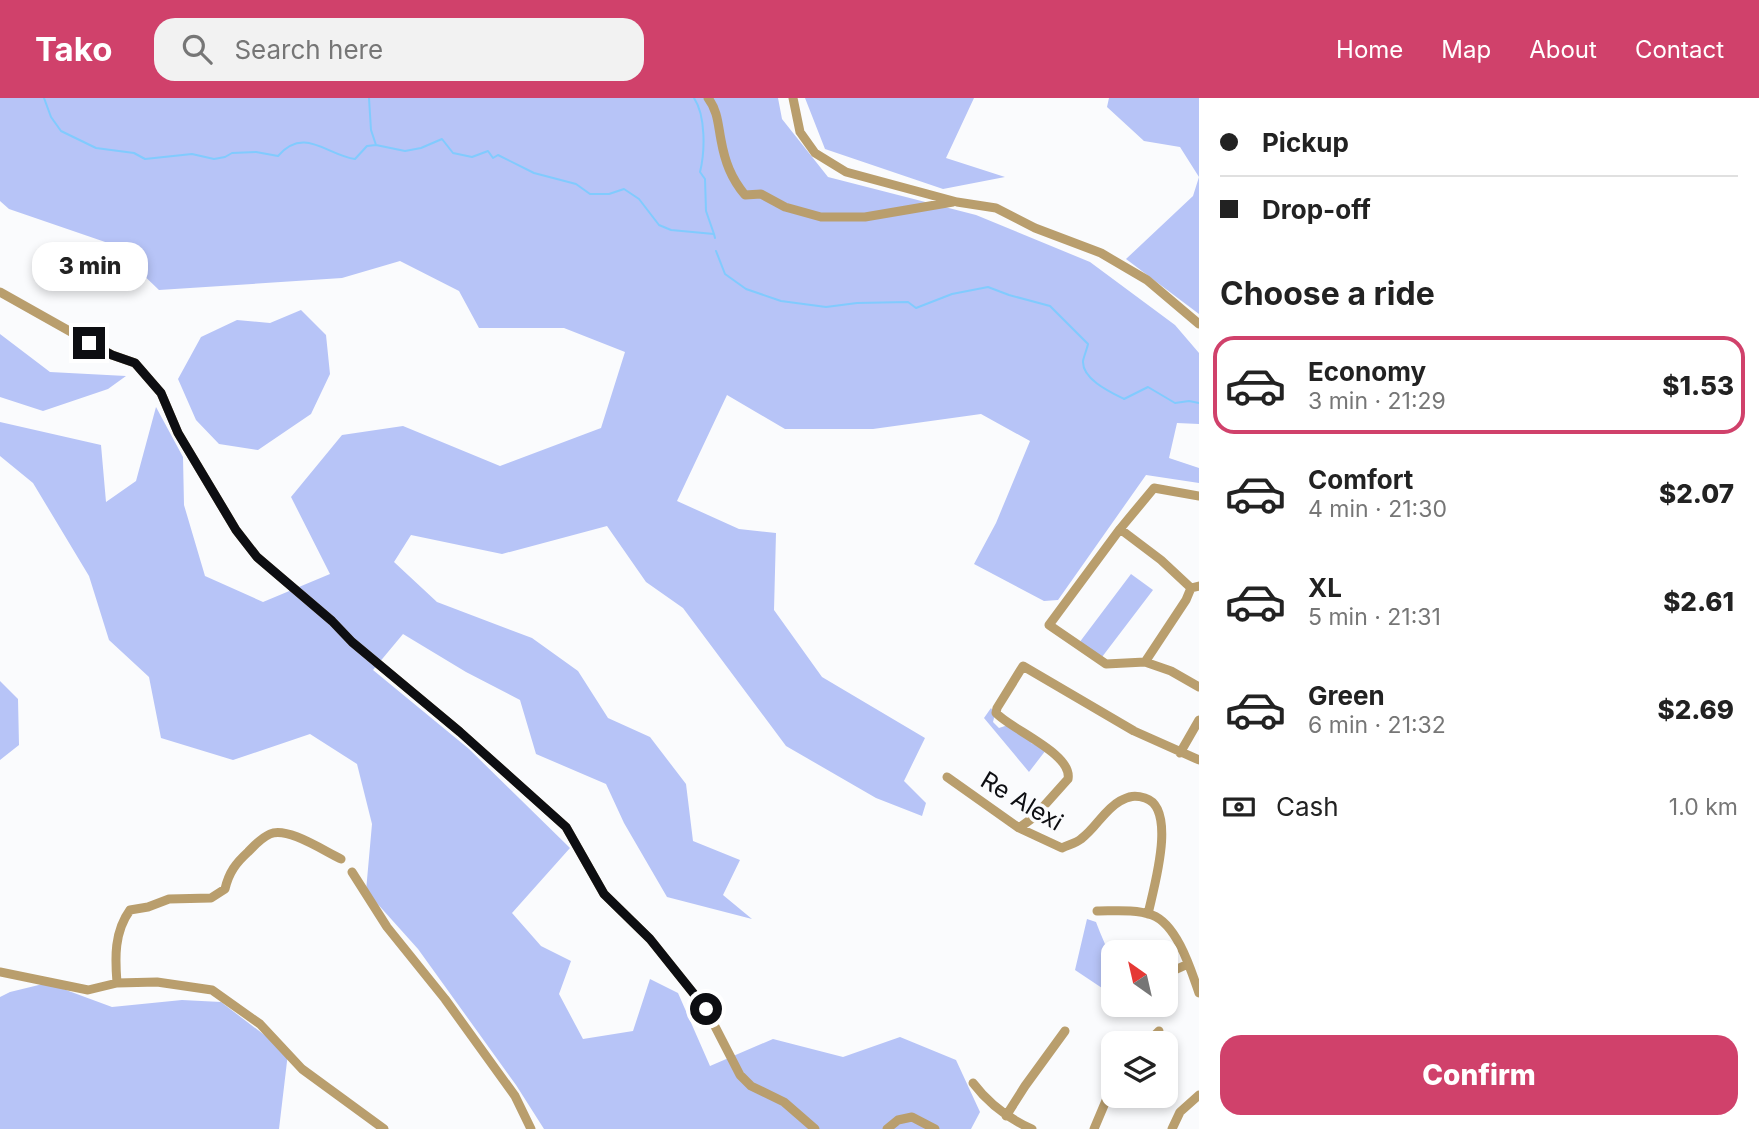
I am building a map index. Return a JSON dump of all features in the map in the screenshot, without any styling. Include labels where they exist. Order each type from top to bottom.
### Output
[{"type":"street","points":[[709,98],[719,121],[723,150],[731,176],[745,195],[761,194],[785,206],[821,218],[854,218],[951,204],[955,201]]},
{"type":"street","points":[[793,98],[800,132],[815,153],[846,172],[955,201],[996,208],[1035,228],[1101,253],[1147,280],[1199,324]]},
{"type":"street","points":[[0,292],[112,355],[135,363],[161,393],[178,433],[192,457],[236,530],[257,557],[566,827],[604,894],[650,939],[706,1009],[740,1075],[751,1086],[784,1101],[815,1129]]},
{"type":"street","points":[[1199,496],[1154,488],[1049,625],[1106,664],[1145,662],[1171,671],[1199,687]]},
{"type":"street","points":[[1120,529],[1195,587],[1145,662]]},
{"type":"street","points":[[1020,828],[1034,817],[1068,779],[1069,772],[1067,765],[1056,755],[997,714],[997,708],[1023,666],[1134,731],[1199,760]]},
{"type":"street","points":[[1181,753],[1199,720]]},
{"type":"street","name":"Re Alexi","points":[[947,777],[1020,828],[1062,848],[1082,838],[1107,810],[1118,802],[1132,795],[1149,799],[1160,812],[1162,827],[1161,853],[1149,914]]},
{"type":"street","points":[[117,983],[115,949],[125,917],[130,910],[169,899],[211,898],[225,889],[229,874],[236,863],[262,838],[272,833],[283,831],[341,859]]},
{"type":"street","points":[[352,873],[387,927],[445,999],[515,1096],[531,1129]]},
{"type":"street","points":[[1097,911],[1149,914],[1156,917],[1175,935],[1199,993]]},
{"type":"street","points":[[1178,969],[1188,964]]},
{"type":"street","points":[[0,971],[88,990],[117,983],[157,982],[212,989],[260,1024],[302,1069],[384,1129]]},
{"type":"street","points":[[1006,1116],[1065,1031]]},
{"type":"street","points":[[973,1083],[988,1102],[1006,1116],[1032,1129]]},
{"type":"street","points":[[1172,1129],[1180,1112],[1199,1095]]},
{"type":"street","points":[[1094,1129],[1103,1108]]},
{"type":"street","points":[[887,1129],[898,1120],[912,1117],[935,1129]]},
{"type":"shaded area","points":[[0,98],[778,98],[782,119],[828,177],[976,215],[1090,262],[1175,325],[1199,353],[1199,424],[1177,423],[1169,458],[1199,468],[1199,483],[1146,475],[1058,600],[1044,601],[974,564],[996,523],[1030,441],[981,414],[873,429],[785,429],[727,395],[677,501],[739,529],[776,533],[774,610],[822,677],[925,738],[904,781],[926,803],[922,816],[876,798],[786,746],[683,608],[646,582],[607,526],[502,554],[411,535],[394,562],[437,602],[532,638],[578,671],[608,718],[650,737],[686,784],[693,841],[740,860],[723,895],[752,919],[667,897],[624,823],[606,784],[536,754],[520,700],[466,672],[403,634],[373,670],[469,749],[570,848],[512,913],[541,946],[571,961],[559,994],[583,1039],[633,1031],[650,979],[678,993],[710,1066],[773,1039],[843,1057],[900,1037],[956,1060],[980,1112],[971,1129],[544,1129],[516,1085],[418,949],[366,891],[372,824],[357,764],[310,734],[233,760],[161,738],[149,677],[109,640],[89,576],[33,483],[0,456],[0,422],[101,445],[106,502],[136,481],[156,407],[183,457],[184,505],[205,576],[263,602],[330,574],[291,497],[342,435],[403,426],[500,466],[601,428],[625,352],[564,328],[479,328],[459,291],[400,261],[342,278],[159,290],[111,244],[9,209],[0,201]]},
{"type":"shaded area","points":[[805,98],[974,98],[946,158],[1005,177],[943,189],[825,149]]},
{"type":"shaded area","points":[[1109,98],[1199,98],[1199,177],[1180,147],[1144,141],[1107,107]]},
{"type":"shaded area","points":[[1199,177],[1199,314],[1126,259],[1193,196]]},
{"type":"shaded area","points":[[301,310],[326,335],[330,374],[311,414],[258,450],[219,444],[196,420],[178,379],[201,337],[237,320],[270,323]]},
{"type":"shaded area","points":[[0,334],[50,372],[126,376],[108,389],[43,411],[0,397]]},
{"type":"shaded area","points":[[1131,574],[1153,590],[1102,657],[1079,643]]},
{"type":"shaded area","points":[[0,681],[18,699],[19,745],[0,760]]},
{"type":"shaded area","points":[[991,708],[995,714],[993,722],[999,728],[1008,725],[1030,739],[1031,743],[1046,750],[1029,772],[984,718]]},
{"type":"shaded area","points":[[1087,919],[1096,922],[1103,940],[1101,940],[1101,987],[1075,970]]},
{"type":"shaded area","points":[[47,983],[112,1007],[182,1000],[221,1002],[288,1053],[279,1129],[0,1129],[0,997]]},
{"type":"waterway","points":[[44,98],[51,117],[61,131],[96,148],[134,153],[145,159],[192,154],[214,159],[232,153],[256,152],[278,156],[297,143],[316,145],[355,159],[367,146],[376,145],[405,151],[442,139],[453,153],[472,157],[488,151],[493,158],[498,155],[534,173],[576,184],[590,194],[609,194],[624,189],[639,199],[659,225],[671,230],[714,234],[715,238]]},
{"type":"waterway","points":[[369,98],[371,130],[376,145]]},
{"type":"waterway","points":[[694,98],[701,114],[703,134],[700,172],[705,179],[706,211],[714,234]]},
{"type":"waterway","points":[[716,251],[725,274],[746,289],[781,301],[826,307],[857,303],[908,302],[916,308],[952,294],[988,287],[1050,306],[1088,344],[1083,361],[1084,368],[1087,374],[1105,389],[1124,399],[1148,387],[1175,403],[1199,403]]},
{"type":"route","points":[[89,343],[135,363],[161,393],[178,433],[236,530],[257,557],[566,827],[604,894],[650,939],[706,1009]]}]
